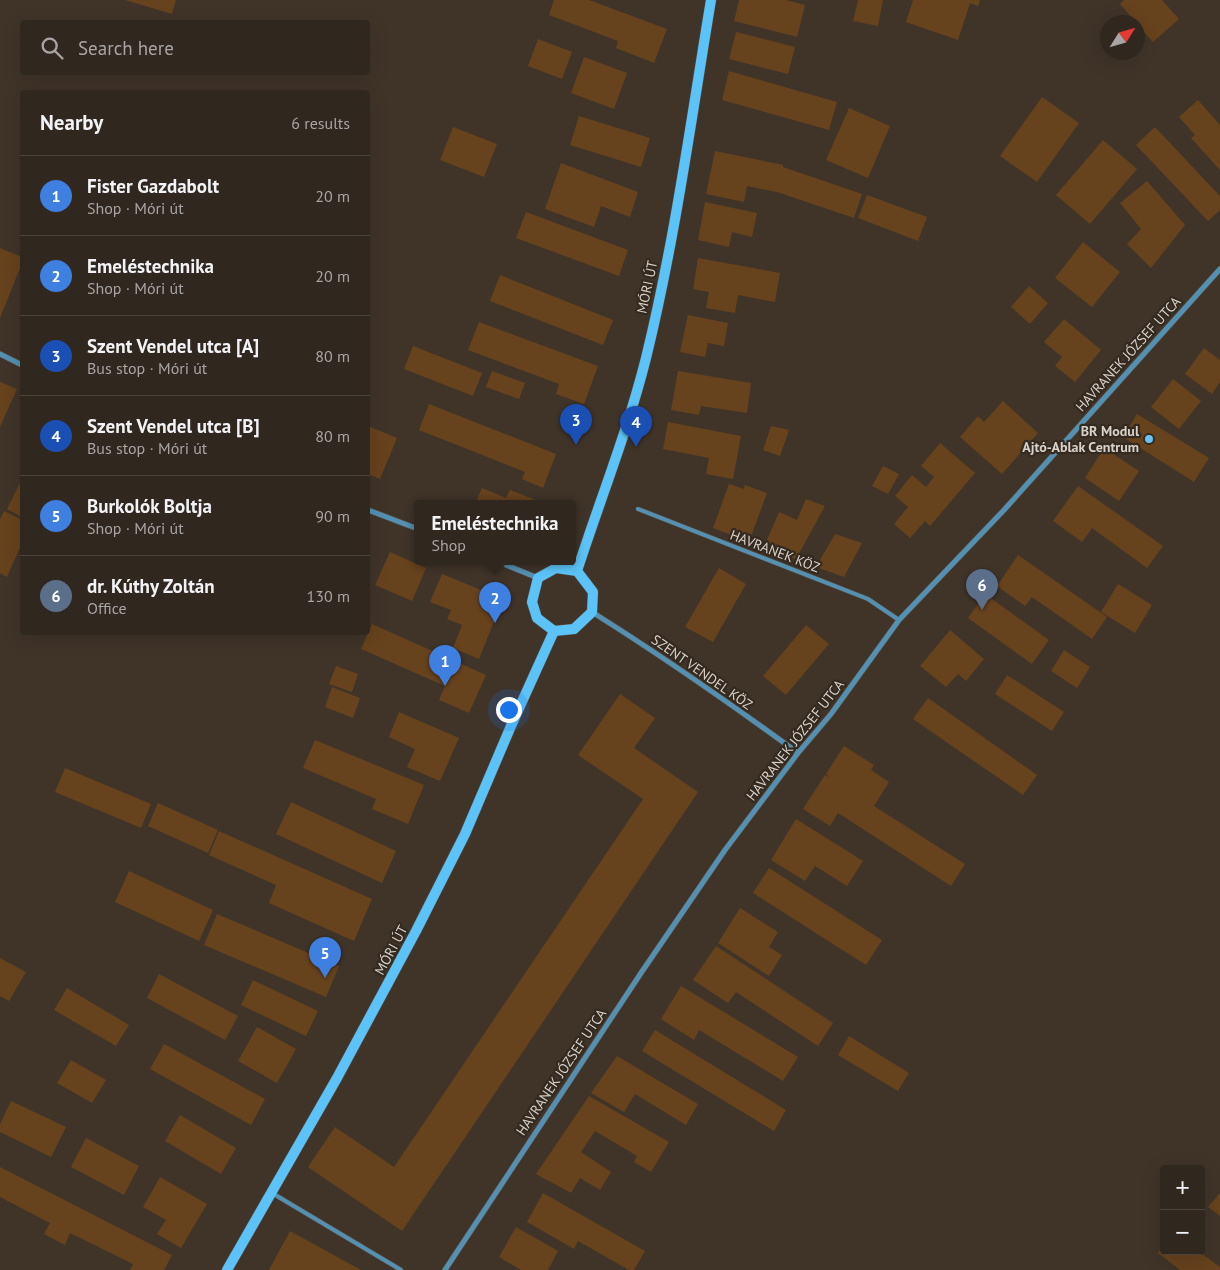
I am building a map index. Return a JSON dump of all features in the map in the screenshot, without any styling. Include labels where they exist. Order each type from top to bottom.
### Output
[{"type":"main road","name":"MÓRI ÚT","points":[[577,571],[630,416],[646,358],[670,242],[711,0]]},
{"type":"main road","points":[[556,568],[577,571],[593,592],[592,612],[574,629],[554,631],[537,618],[532,602],[538,578],[556,568]]},
{"type":"main road","name":"MÓRI ÚT","points":[[227,1270],[364,1029],[466,834],[511,726],[554,631]]},
{"type":"street","name":"HAVRANEK JÓZSEF UTCA","points":[[444,1270],[646,965],[725,850],[798,753],[831,714],[899,620],[1004,510],[1220,269]]},
{"type":"street","points":[[0,354],[20,364]]},
{"type":"street","points":[[370,511],[414,527]]},
{"type":"street","points":[[506,565],[538,578]]},
{"type":"street","name":"SZENT VENDEL KÖZ","points":[[592,612],[674,666],[798,753]]},
{"type":"lane","name":"HAVRANEK KÖZ","points":[[638,509],[868,599],[899,620]]},
{"type":"lane","points":[[271,1193],[401,1270]]},
{"type":"building","points":[[125,0],[176,0],[172,14]]},
{"type":"building","points":[[554,0],[589,0],[667,29],[654,63],[616,48],[618,41],[549,15]]},
{"type":"building","points":[[739,0],[786,0],[805,5],[797,37],[734,21]]},
{"type":"building","points":[[858,0],[883,0],[878,26],[853,21]]},
{"type":"building","points":[[913,0],[980,0],[978,6],[970,3],[958,40],[906,22]]},
{"type":"building","points":[[1124,0],[1162,0],[1179,19],[1153,42],[1145,33],[1145,15],[1130,15],[1120,4]]},
{"type":"building","points":[[736,32],[795,47],[788,74],[729,59]]},
{"type":"building","points":[[538,39],[572,52],[562,79],[528,66]]},
{"type":"building","points":[[584,57],[627,73],[614,109],[571,93]]},
{"type":"building","points":[[729,71],[837,102],[829,130],[722,100]]},
{"type":"building","points":[[1042,97],[1079,123],[1037,182],[1000,156]]},
{"type":"building","points":[[1198,100],[1220,125],[1220,170],[1191,138],[1195,135],[1179,117]]},
{"type":"building","points":[[849,108],[890,126],[868,178],[826,160]]},
{"type":"building","points":[[579,116],[650,138],[641,167],[570,145]]},
{"type":"building","points":[[453,127],[497,144],[484,177],[440,160]]},
{"type":"building","points":[[1155,127],[1220,196],[1220,210],[1208,221],[1136,145]]},
{"type":"building","points":[[1103,140],[1137,169],[1090,224],[1056,195]]},
{"type":"building","points":[[715,151],[783,165],[783,167],[862,194],[854,218],[777,192],[747,186],[744,202],[706,194]]},
{"type":"building","points":[[561,163],[638,192],[630,217],[601,206],[594,227],[545,209]]},
{"type":"building","points":[[1147,181],[1185,225],[1151,268],[1127,244],[1141,229],[1120,203]]},
{"type":"building","points":[[867,195],[927,217],[918,241],[858,218]]},
{"type":"building","points":[[705,202],[757,213],[752,237],[732,232],[729,247],[698,240]]},
{"type":"building","points":[[526,212],[628,250],[619,276],[516,238]]},
{"type":"building","points":[[1083,242],[1120,272],[1092,307],[1055,278]]},
{"type":"building","points":[[0,248],[20,256],[20,268],[0,318]]},
{"type":"building","points":[[698,258],[780,273],[775,302],[738,295],[735,313],[706,308],[709,292],[693,289]]},
{"type":"building","points":[[500,275],[613,320],[603,345],[490,301]]},
{"type":"building","points":[[1029,286],[1048,303],[1030,324],[1011,307]]},
{"type":"building","points":[[688,315],[728,323],[724,346],[708,343],[705,357],[680,352]]},
{"type":"building","points":[[1064,319],[1101,350],[1075,382],[1055,366],[1062,357],[1044,342]]},
{"type":"building","points":[[479,322],[598,366],[584,404],[556,394],[559,384],[468,350]]},
{"type":"building","points":[[413,346],[482,373],[473,396],[404,369]]},
{"type":"building","points":[[1204,348],[1220,360],[1220,382],[1212,394],[1185,374]]},
{"type":"building","points":[[492,371],[525,383],[519,399],[486,387]]},
{"type":"building","points":[[678,371],[751,383],[747,413],[701,406],[699,415],[671,410]]},
{"type":"building","points":[[1173,379],[1201,401],[1179,429],[1151,407]]},
{"type":"building","points":[[0,382],[17,389],[0,427]]},
{"type":"building","points":[[1003,401],[1038,433],[1002,474],[960,437],[978,416],[984,422]]},
{"type":"building","points":[[429,404],[556,454],[543,488],[522,479],[525,472],[419,430]]},
{"type":"building","points":[[1137,414],[1209,458],[1194,482],[1123,437]]},
{"type":"building","points":[[668,422],[741,436],[733,479],[706,474],[709,458],[663,449]]},
{"type":"building","points":[[771,426],[789,430],[780,456],[763,450]]},
{"type":"building","points":[[370,427],[397,438],[380,479],[370,475]]},
{"type":"building","points":[[940,443],[975,473],[930,526],[925,521],[910,538],[894,524],[908,507],[895,496],[912,475],[926,487],[934,477],[921,466]]},
{"type":"building","points":[[1104,448],[1139,471],[1119,501],[1085,478]]},
{"type":"building","points":[[883,466],[899,474],[888,494],[872,486]]},
{"type":"building","points":[[20,483],[20,516],[7,509]]},
{"type":"building","points":[[729,484],[744,489],[745,485],[767,493],[749,542],[713,528]]},
{"type":"building","points":[[1078,486],[1163,546],[1147,568],[1092,528],[1082,542],[1053,521]]},
{"type":"building","points":[[482,488],[506,498],[510,490],[536,500],[477,500]]},
{"type":"building","points":[[806,499],[825,506],[796,559],[764,547],[779,512],[797,520]]},
{"type":"building","points":[[4,511],[20,519],[20,548],[7,577],[0,573],[0,519]]},
{"type":"building","points":[[835,534],[862,543],[844,577],[816,567]]},
{"type":"building","points":[[390,552],[414,563],[414,565],[426,568],[412,601],[375,585]]},
{"type":"building","points":[[1018,555],[1107,617],[1092,639],[1032,597],[1025,606],[997,586]]},
{"type":"building","points":[[719,568],[746,584],[713,642],[685,627]]},
{"type":"building","points":[[442,574],[503,599],[479,659],[453,648],[462,625],[447,619],[451,610],[430,602]]},
{"type":"building","points":[[1118,584],[1152,605],[1135,633],[1101,612]]},
{"type":"building","points":[[985,594],[1049,640],[1032,664],[968,618]]},
{"type":"building","points":[[372,624],[486,675],[469,713],[439,700],[445,686],[361,649],[367,635],[370,635]]},
{"type":"building","points":[[806,625],[829,644],[786,695],[763,676]]},
{"type":"building","points":[[950,630],[984,659],[966,681],[958,674],[946,687],[920,666]]},
{"type":"building","points":[[1064,650],[1090,667],[1077,688],[1051,671]]},
{"type":"building","points":[[336,666],[358,674],[352,692],[329,684]]},
{"type":"building","points":[[1007,675],[1064,712],[1052,731],[995,694]]},
{"type":"building","points":[[332,687],[360,698],[353,718],[325,707]]},
{"type":"building","points":[[620,694],[655,718],[634,748],[698,792],[402,1231],[308,1167],[335,1127],[394,1167],[643,799],[578,755]]},
{"type":"building","points":[[928,698],[1037,775],[1023,795],[913,719]]},
{"type":"building","points":[[399,712],[459,738],[440,781],[407,767],[415,749],[389,737]]},
{"type":"building","points":[[315,740],[424,785],[408,824],[372,809],[376,799],[303,768]]},
{"type":"building","points":[[844,746],[874,765],[871,770],[889,782],[874,806],[965,864],[951,886],[838,813],[830,826],[803,809],[825,775],[830,778],[826,774]]},
{"type":"building","points":[[65,768],[151,804],[141,828],[55,792]]},
{"type":"building","points":[[291,802],[396,851],[382,883],[276,834]]},
{"type":"building","points":[[158,803],[218,830],[208,853],[148,826]]},
{"type":"building","points":[[796,819],[863,861],[847,886],[815,866],[805,881],[771,860]]},
{"type":"building","points":[[219,831],[372,899],[354,941],[269,903],[276,885],[209,855]]},
{"type":"building","points":[[769,868],[882,940],[866,965],[753,893]]},
{"type":"building","points":[[129,871],[213,910],[199,941],[115,902]]},
{"type":"building","points":[[740,908],[778,932],[769,947],[782,955],[769,976],[718,943]]},
{"type":"building","points":[[217,914],[339,966],[326,997],[204,945]]},
{"type":"building","points":[[716,946],[833,1023],[818,1046],[736,992],[728,1003],[693,980]]},
{"type":"building","points":[[0,958],[26,972],[9,1001],[0,996]]},
{"type":"building","points":[[159,974],[238,1016],[225,1040],[147,998]]},
{"type":"building","points":[[253,980],[318,1011],[306,1036],[241,1005]]},
{"type":"building","points":[[681,986],[798,1057],[783,1081],[699,1030],[694,1040],[661,1019]]},
{"type":"building","points":[[67,988],[129,1025],[116,1046],[54,1010]]},
{"type":"building","points":[[257,1027],[296,1049],[277,1083],[238,1061]]},
{"type":"building","points":[[655,1030],[786,1110],[774,1131],[642,1051]]},
{"type":"building","points":[[849,1036],[909,1073],[898,1091],[838,1055]]},
{"type":"building","points":[[164,1044],[265,1099],[251,1125],[150,1069]]},
{"type":"building","points":[[617,1056],[698,1104],[686,1125],[635,1094],[624,1112],[591,1093]]},
{"type":"building","points":[[71,1060],[106,1080],[92,1103],[57,1083]]},
{"type":"building","points":[[589,1096],[669,1142],[651,1172],[634,1162],[637,1156],[595,1131],[581,1152],[611,1172],[600,1190],[580,1178],[571,1193],[536,1174]]},
{"type":"building","points":[[11,1101],[66,1127],[51,1157],[0,1132],[0,1124]]},
{"type":"building","points":[[180,1115],[236,1148],[221,1174],[165,1141]]},
{"type":"building","points":[[86,1138],[139,1166],[124,1195],[71,1167]]},
{"type":"building","points":[[0,1167],[172,1255],[164,1270],[130,1270],[133,1264],[70,1233],[65,1245],[44,1234],[50,1223],[0,1197]]},
{"type":"building","points":[[160,1177],[207,1204],[181,1248],[157,1234],[166,1220],[143,1207]]},
{"type":"building","points":[[543,1193],[645,1251],[634,1270],[629,1270],[578,1241],[574,1249],[527,1222]]},
{"type":"building","points":[[1220,1193],[1220,1216],[1208,1207]]},
{"type":"building","points":[[516,1227],[558,1251],[548,1270],[521,1270],[499,1257]]},
{"type":"building","points":[[290,1231],[361,1270],[269,1270]]},
{"type":"building","points":[[1161,1255],[1204,1255],[1220,1267],[1220,1270],[1180,1270]]},
{"type":"place","name":"BR Modul Ajtó-Ablak Centrum","points":[[1149,439]]},
{"type":"place","name":"Szent Vendel utca [A]","points":[[576,445]]},
{"type":"place","name":"Szent Vendel utca [B]","points":[[636,447]]},
{"type":"place","name":"dr. Kúthy Zoltán","points":[[982,610]]},
{"type":"place","name":"Emeléstechnika","points":[[495,623]]},
{"type":"place","name":"Fister Gazdabolt","points":[[445,686]]},
{"type":"place","name":"Burkolók Boltja","points":[[325,978]]}]
